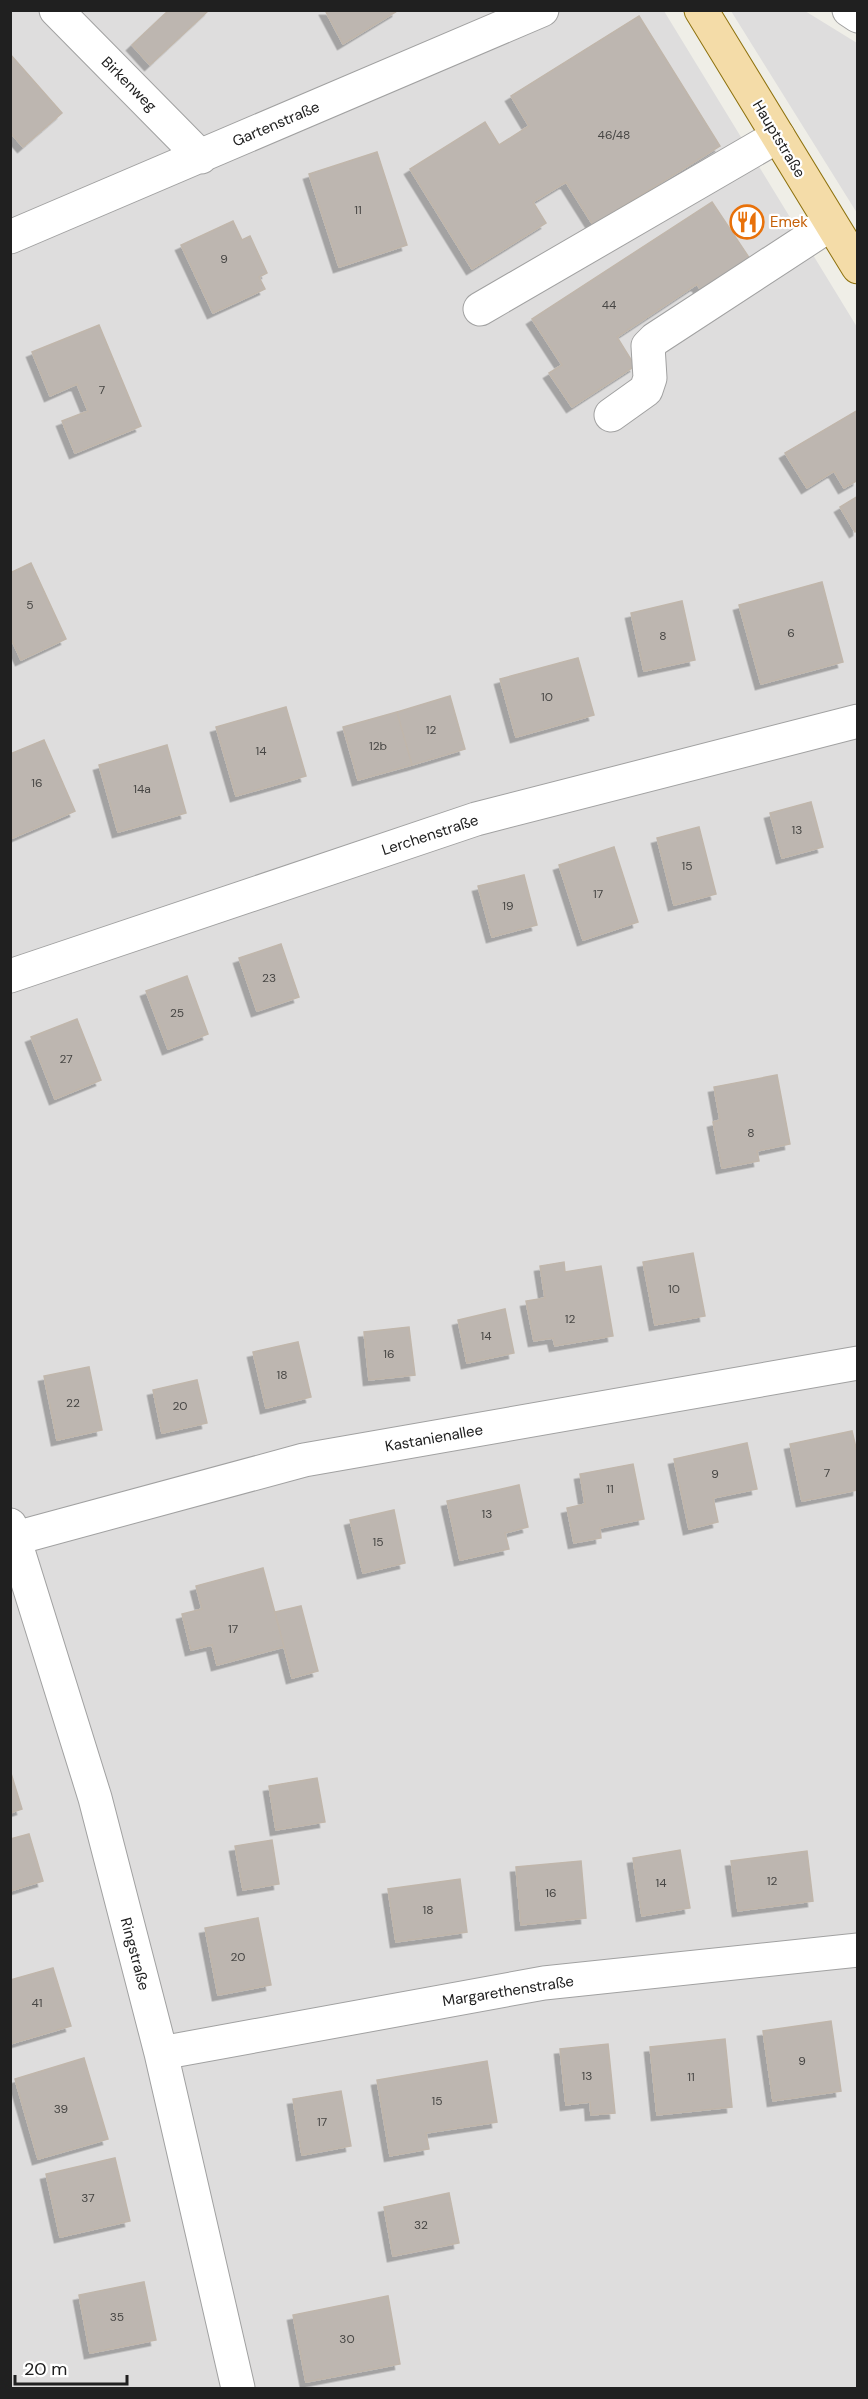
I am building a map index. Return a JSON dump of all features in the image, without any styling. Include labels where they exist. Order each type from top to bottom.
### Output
[{"type":"main road","name":"Hauptstraße","points":[[701,10],[858,267]]},
{"type":"street","name":"Birkenweg","points":[[56,10],[201,157]]},
{"type":"street","name":"Gartenstraße","points":[[10,237],[542,10]]},
{"type":"street","points":[[849,10],[858,16]]},
{"type":"street","points":[[480,309],[778,136]]},
{"type":"street","points":[[611,415],[646,390],[650,378],[648,346],[655,339],[831,224]]},
{"type":"street","name":"Lerchenstraße","points":[[10,976],[476,819],[858,721]]},
{"type":"street","name":"Kastanienallee","points":[[13,1532],[304,1460],[858,1363]]},
{"type":"street","name":"Ringstraße","points":[[13,1532],[94,1798],[162,2053],[238,2388]]},
{"type":"street","name":"Margarethenstraße","points":[[162,2053],[544,1983],[858,1950]]},
{"type":"shaded area","points":[[11,11],[664,11],[857,327],[857,2388],[11,2388]]},
{"type":"shaded area","points":[[731,11],[805,11],[857,43],[857,213]]},
{"type":"building","points":[[169,10],[209,10],[150,65],[132,45]]},
{"type":"building","points":[[325,10],[397,10],[397,11],[343,44]]},
{"type":"building","points":[[639,16],[720,146],[593,225],[566,182],[533,202],[546,223],[472,269],[410,169],[485,122],[499,145],[529,126],[511,96]]},
{"type":"building","points":[[10,54],[62,113],[23,147],[10,132]]},
{"type":"building","points":[[377,152],[407,245],[339,267],[309,174]]},
{"type":"building","points":[[712,202],[750,259],[701,291],[697,284],[617,337],[635,366],[572,407],[549,373],[562,365],[532,319]]},
{"type":"building","points":[[233,221],[242,240],[250,236],[267,273],[259,277],[265,289],[213,313],[181,245]]},
{"type":"building","points":[[99,325],[141,426],[75,453],[62,421],[88,411],[77,384],[50,396],[32,352]]},
{"type":"building","points":[[858,410],[858,480],[844,488],[834,471],[807,488],[785,453]]},
{"type":"building","points":[[858,496],[858,530],[855,532],[840,507]]},
{"type":"building","points":[[31,563],[66,639],[21,660],[10,636],[10,573]]},
{"type":"building","points":[[822,582],[843,662],[761,684],[739,605]]},
{"type":"building","points":[[682,601],[695,660],[644,671],[631,613]]},
{"type":"building","points":[[578,658],[594,715],[516,737],[500,679]]},
{"type":"building","points":[[450,696],[465,749],[412,765],[397,712]]},
{"type":"building","points":[[286,707],[306,776],[236,796],[216,727]]},
{"type":"building","points":[[397,712],[412,765],[358,780],[343,727]]},
{"type":"building","points":[[44,740],[75,811],[10,839],[10,754]]},
{"type":"building","points":[[167,745],[186,813],[118,832],[99,765]]},
{"type":"building","points":[[811,802],[823,847],[782,858],[770,813]]},
{"type":"building","points":[[699,827],[716,894],[674,905],[657,838]]},
{"type":"building","points":[[614,847],[638,922],[583,940],[559,865]]},
{"type":"building","points":[[524,875],[537,925],[492,937],[478,886]]},
{"type":"building","points":[[281,944],[299,997],[257,1011],[239,958]]},
{"type":"building","points":[[187,976],[208,1034],[168,1049],[146,991]]},
{"type":"building","points":[[77,1019],[101,1080],[55,1099],[31,1037]]},
{"type":"building","points":[[777,1075],[790,1144],[757,1151],[759,1161],[722,1168],[713,1122],[720,1120],[714,1087]]},
{"type":"building","points":[[693,1253],[705,1316],[655,1325],[643,1262]]},
{"type":"building","points":[[564,1262],[565,1272],[601,1266],[613,1336],[555,1346],[553,1338],[534,1341],[526,1301],[545,1298],[540,1266]]},
{"type":"building","points":[[505,1309],[514,1353],[467,1363],[458,1320]]},
{"type":"building","points":[[409,1327],[415,1375],[369,1380],[364,1332]]},
{"type":"building","points":[[298,1342],[311,1397],[266,1408],[253,1352]]},
{"type":"building","points":[[89,1367],[102,1430],[57,1440],[44,1376]]},
{"type":"building","points":[[197,1380],[207,1423],[162,1433],[153,1390]]},
{"type":"building","points":[[852,1431],[858,1456],[858,1490],[802,1501],[790,1444]]},
{"type":"building","points":[[747,1443],[757,1489],[713,1498],[718,1522],[689,1529],[674,1459]]},
{"type":"building","points":[[633,1464],[644,1519],[600,1528],[601,1538],[574,1543],[567,1508],[585,1504],[580,1474]]},
{"type":"building","points":[[519,1485],[528,1527],[505,1533],[509,1549],[460,1560],[447,1501]]},
{"type":"building","points":[[394,1510],[405,1563],[363,1573],[350,1520]]},
{"type":"building","points":[[263,1568],[284,1647],[217,1665],[212,1645],[191,1650],[182,1614],[202,1609],[196,1586]]},
{"type":"building","points":[[301,1606],[318,1671],[292,1678],[275,1612]]},
{"type":"building","points":[[10,1770],[22,1809],[10,1813]]},
{"type":"building","points":[[317,1778],[325,1822],[276,1830],[269,1786]]},
{"type":"building","points":[[29,1834],[43,1881],[10,1891],[10,1839]]},
{"type":"building","points":[[272,1840],[279,1884],[243,1890],[235,1846]]},
{"type":"building","points":[[680,1850],[690,1908],[642,1916],[633,1858]]},
{"type":"building","points":[[807,1851],[813,1901],[738,1911],[731,1861]]},
{"type":"building","points":[[581,1861],[586,1918],[521,1925],[516,1867]]},
{"type":"building","points":[[460,1879],[467,1932],[396,1942],[388,1889]]},
{"type":"building","points":[[258,1918],[271,1985],[218,1995],[205,1928]]},
{"type":"building","points":[[53,1968],[71,2026],[10,2044],[10,1980]]},
{"type":"building","points":[[831,2021],[841,2091],[773,2101],[763,2031]]},
{"type":"building","points":[[725,2039],[732,2107],[657,2115],[650,2047]]},
{"type":"building","points":[[608,2044],[615,2113],[591,2115],[590,2102],[566,2105],[560,2049]]},
{"type":"building","points":[[84,2058],[108,2139],[38,2159],[15,2079]]},
{"type":"building","points":[[487,2061],[497,2122],[426,2133],[429,2149],[390,2156],[377,2080]]},
{"type":"building","points":[[341,2091],[351,2146],[302,2155],[293,2099]]},
{"type":"building","points":[[115,2158],[130,2221],[60,2237],[46,2174]]},
{"type":"building","points":[[449,2193],[459,2243],[393,2256],[384,2207]]},
{"type":"building","points":[[144,2282],[156,2340],[90,2353],[79,2295]]},
{"type":"building","points":[[388,2296],[400,2364],[306,2382],[293,2315]]},
{"type":"place","name":"Emek","points":[[747,222]]}]
